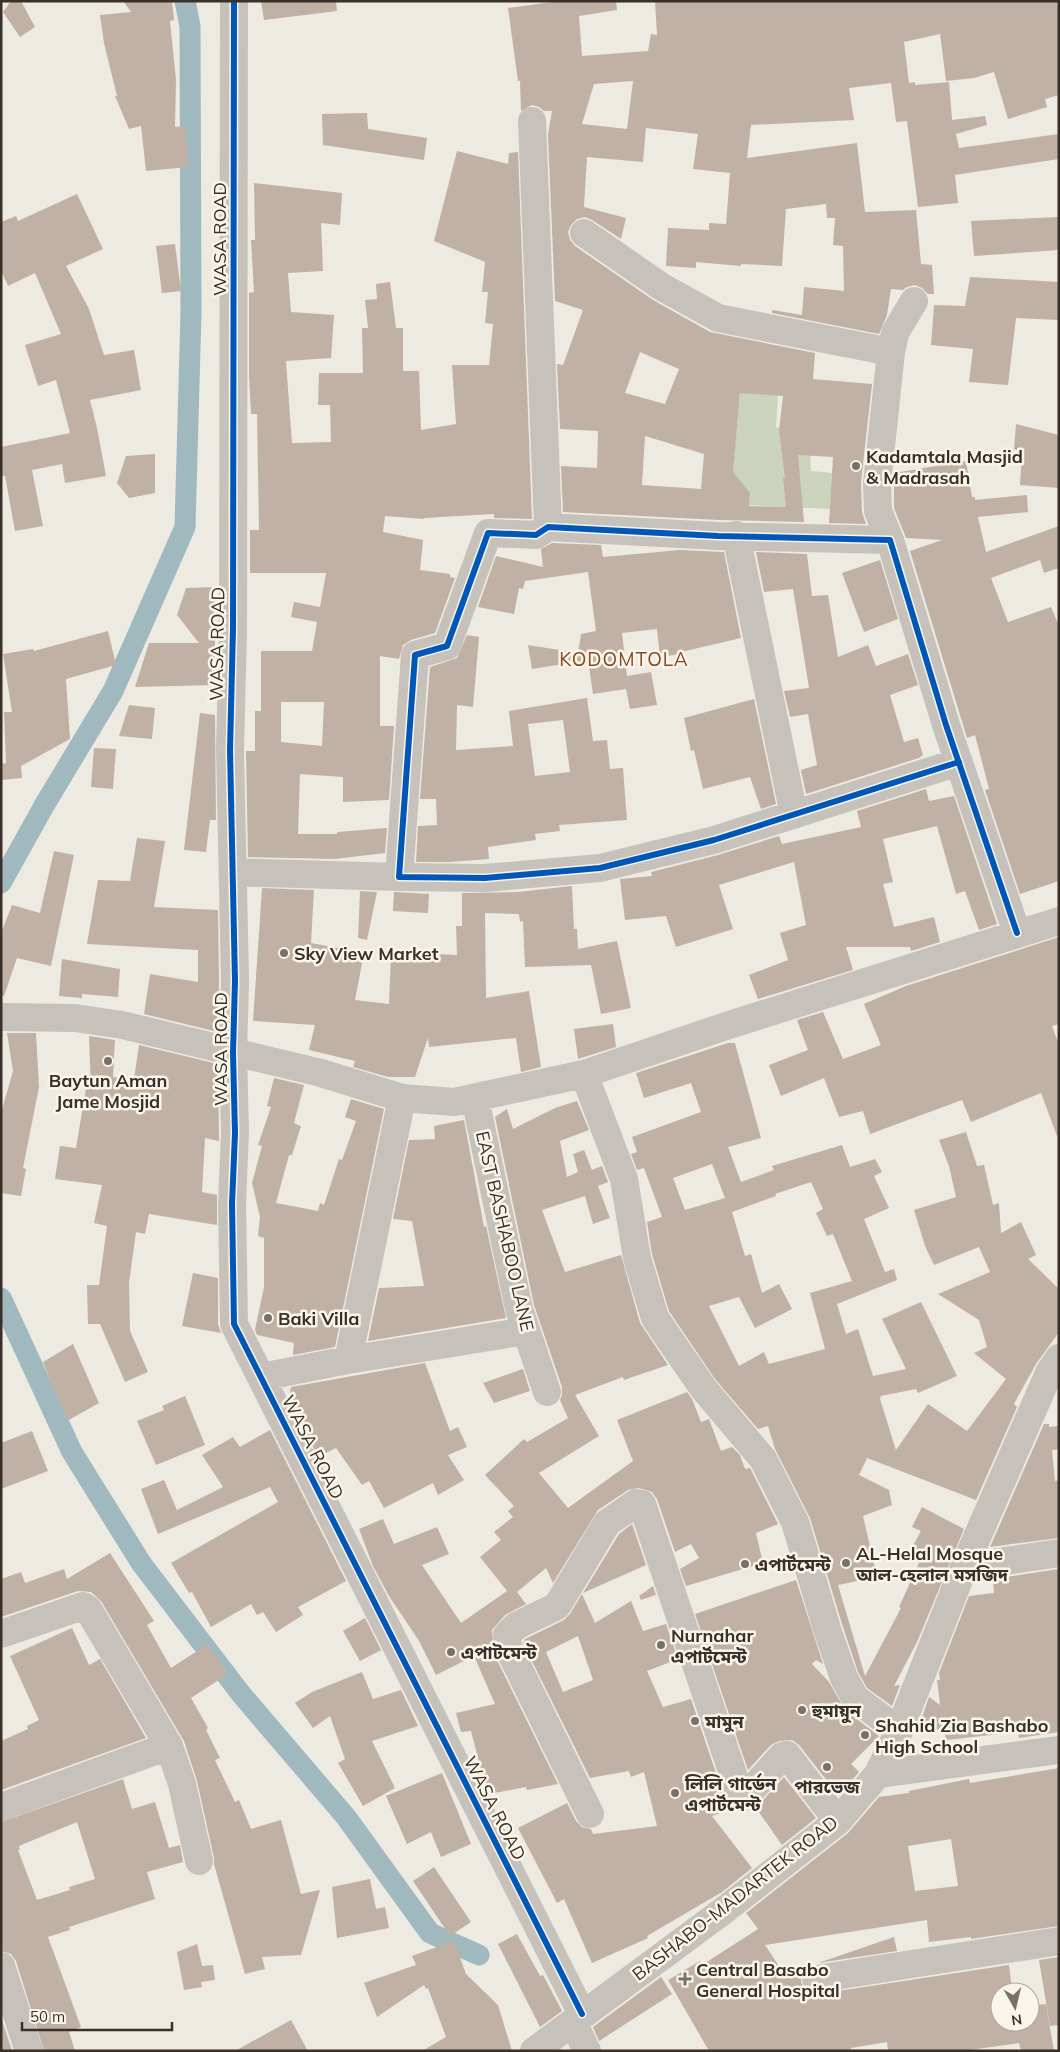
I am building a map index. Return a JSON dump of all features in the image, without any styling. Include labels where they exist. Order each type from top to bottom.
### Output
[{"type":"street","name":"WASA ROAD","points":[[231,4],[233,628],[230,750],[235,981],[233,1053],[235,1133],[232,1204],[234,1324],[577,2018],[587,2051]]},
{"type":"street","points":[[532,121],[548,527]]},
{"type":"street","points":[[584,233],[662,287],[718,318],[891,352]]},
{"type":"street","points":[[914,301],[895,333],[891,352],[877,484],[878,511],[890,540],[959,762],[1017,933]]},
{"type":"street","points":[[399,877],[415,655],[447,646],[488,533],[536,535],[548,527],[890,540]]},
{"type":"street","points":[[736,535],[794,815]]},
{"type":"street","points":[[232,872],[485,878],[600,868],[714,840],[959,762]]},
{"type":"street","points":[[1,1016],[75,1018],[122,1025],[321,1073],[402,1098],[454,1102],[584,1074],[729,1025],[1059,921]]},
{"type":"street","points":[[584,1074],[624,1179],[636,1254],[655,1318],[704,1388],[763,1458],[795,1522],[827,1630],[844,1678],[855,1698],[899,1731]]},
{"type":"street","points":[[348,1360],[402,1098]]},
{"type":"street","name":"EAST BASHABOO LANE","points":[[475,1098],[517,1300],[547,1392]]},
{"type":"street","points":[[261,1377],[348,1360],[526,1331]]},
{"type":"street","name":"BASHABO-MADARTEK ROAD","points":[[534,2051],[723,1911],[838,1821],[878,1774],[899,1731],[964,1567],[1056,1368]]},
{"type":"street","points":[[590,1814],[508,1647],[507,1635],[516,1626],[557,1606],[607,1523],[636,1503],[642,1504],[740,1795],[746,1796],[782,1756],[787,1755],[838,1821]]},
{"type":"street","points":[[964,1567],[1059,1553]]},
{"type":"street","points":[[1,1634],[86,1607],[168,1746],[182,1784],[199,1862]]},
{"type":"street","points":[[1,1807],[168,1746]]},
{"type":"street","points":[[878,1774],[1059,1750]]},
{"type":"street","points":[[816,1979],[1059,1941]]},
{"type":"street","points":[[1,1966],[29,2051]]},
{"type":"green space","points":[[741,383],[778,396],[776,427],[809,433],[811,471],[832,473],[830,509],[749,505],[750,492],[745,490],[740,481],[732,479]]},
{"type":"building","points":[[11,1],[21,1],[35,27],[20,37],[3,12]]},
{"type":"building","points":[[123,1],[172,1],[174,20],[170,21],[176,80],[175,127],[185,126],[189,167],[146,171],[141,126],[129,129],[115,96],[117,96],[104,43],[100,15],[131,12]]},
{"type":"building","points":[[261,1],[336,1],[337,11],[264,20]]},
{"type":"building","points":[[560,1],[616,1],[617,10],[579,16],[582,56],[648,51],[651,34],[657,35],[655,1],[1059,1],[1059,95],[1045,99],[1047,107],[1008,119],[994,72],[974,78],[946,81],[940,34],[904,42],[909,83],[915,82],[915,85],[949,82],[952,120],[985,116],[987,125],[956,134],[959,148],[1059,134],[1059,159],[955,175],[958,203],[918,207],[907,121],[896,122],[891,83],[849,88],[854,120],[751,125],[747,158],[857,143],[865,212],[916,210],[921,264],[932,265],[934,294],[928,294],[922,288],[915,285],[903,290],[891,289],[887,315],[879,334],[772,313],[772,310],[802,315],[804,287],[844,291],[843,246],[833,245],[835,218],[827,218],[826,204],[786,209],[782,266],[741,264],[741,266],[696,262],[696,268],[666,266],[668,228],[709,230],[709,223],[726,224],[730,173],[693,169],[698,134],[646,128],[643,162],[587,157],[584,207],[626,218],[621,239],[592,220],[585,217],[577,219],[571,225],[568,232],[570,240],[575,246],[653,300],[710,332],[815,353],[813,379],[872,384],[861,482],[862,512],[866,524],[829,523],[833,457],[798,455],[804,522],[719,520],[563,512],[561,466],[597,468],[598,431],[560,429],[557,364],[563,365],[583,310],[555,301],[548,135],[552,111],[544,111],[532,105],[521,111],[520,81],[518,81],[508,8]],"holes":[[[633,81],[627,129],[582,124],[594,84]],[[640,352],[679,369],[665,404],[625,393]],[[740,393],[783,396],[779,430],[785,478],[783,478],[786,507],[749,506],[750,493],[733,472]],[[645,436],[704,454],[701,489],[642,485]]]},
{"type":"building","points":[[367,113],[368,129],[427,138],[424,160],[323,145],[322,114]]},
{"type":"building","points":[[457,151],[508,164],[509,153],[518,152],[532,519],[494,518],[494,514],[424,519],[385,516],[383,532],[423,540],[420,570],[450,574],[450,577],[455,578],[435,633],[411,640],[403,645],[399,659],[380,656],[380,726],[394,726],[389,800],[343,802],[343,777],[300,774],[298,834],[337,834],[337,832],[387,828],[385,853],[335,859],[248,857],[246,751],[255,751],[255,711],[261,711],[261,651],[312,651],[317,622],[291,617],[294,602],[320,607],[326,573],[250,573],[250,530],[259,530],[257,414],[251,414],[249,374],[249,293],[254,292],[251,240],[255,240],[254,183],[342,193],[340,225],[321,223],[323,271],[288,273],[291,312],[334,315],[331,358],[286,361],[292,443],[331,442],[330,405],[318,405],[319,373],[363,373],[362,328],[368,328],[365,300],[377,299],[376,284],[390,282],[396,328],[403,328],[403,371],[419,371],[421,430],[456,424],[452,365],[489,365],[493,324],[485,323],[488,292],[482,292],[485,262],[434,241]],"holes":[[[281,702],[324,702],[322,746],[281,742]]]},
{"type":"building","points":[[77,194],[103,249],[66,266],[89,309],[104,355],[134,350],[141,390],[90,400],[106,476],[65,483],[62,464],[32,470],[43,526],[15,531],[5,476],[1,476],[1,447],[70,433],[56,380],[38,386],[25,345],[61,334],[35,273],[8,286],[1,270],[1,222],[16,216],[18,221]]},
{"type":"building","points":[[1059,217],[1059,250],[974,256],[971,221]]},
{"type":"building","points":[[175,244],[181,291],[162,293],[156,246]]},
{"type":"building","points":[[970,277],[1059,282],[1059,320],[1016,318],[1008,385],[969,382],[973,349],[931,345],[934,305],[965,306]]},
{"type":"building","points":[[1016,424],[1059,435],[1059,488],[1020,485],[1022,452],[1014,449]]},
{"type":"building","points":[[155,454],[155,493],[129,498],[117,483],[126,456]]},
{"type":"building","points":[[966,461],[972,497],[975,497],[975,500],[1027,495],[1028,512],[978,517],[986,552],[1059,526],[1059,568],[1044,573],[1040,560],[991,578],[1008,622],[1051,607],[1059,626],[1059,881],[1020,894],[985,790],[989,789],[975,735],[967,738],[910,551],[942,540],[906,538],[894,508],[894,473]]},
{"type":"building","points":[[552,543],[601,545],[603,557],[680,550],[724,552],[741,638],[681,652],[681,654],[660,657],[657,629],[622,633],[627,676],[651,672],[657,705],[630,709],[626,689],[593,694],[588,660],[532,669],[528,645],[578,653],[581,634],[596,631],[588,572],[525,581],[523,589],[519,588],[514,614],[478,607],[496,556],[543,567],[541,549]]},
{"type":"building","points":[[756,552],[807,554],[812,596],[828,595],[838,657],[868,645],[876,666],[908,654],[918,685],[890,695],[904,742],[918,738],[923,755],[919,758],[806,794],[801,770],[817,765],[808,714],[790,717],[784,691],[809,688],[793,589],[764,592]]},
{"type":"building","points":[[880,560],[898,619],[864,632],[842,573]]},
{"type":"building","points":[[215,587],[215,685],[135,687],[149,643],[199,643],[177,615],[186,588]]},
{"type":"building","points":[[108,631],[116,665],[66,679],[70,739],[21,766],[22,778],[1,780],[1,764],[6,763],[4,712],[12,712],[3,654],[33,649],[34,651]]},
{"type":"building","points":[[467,635],[479,637],[473,707],[457,705],[456,750],[513,746],[509,711],[587,698],[593,741],[607,740],[610,769],[623,768],[627,820],[559,825],[560,831],[535,834],[536,840],[488,847],[489,859],[416,862],[418,826],[437,825],[436,799],[420,799],[430,667],[457,658]],"holes":[[[563,720],[570,772],[535,776],[528,724]]]},
{"type":"building","points":[[754,699],[776,804],[761,809],[750,777],[703,789],[694,750],[691,751],[684,718]]},
{"type":"building","points":[[129,705],[155,708],[152,739],[119,736]]},
{"type":"building","points":[[200,713],[215,715],[216,820],[210,820],[206,852],[184,850]]},
{"type":"building","points":[[94,748],[116,749],[113,789],[91,787]]},
{"type":"building","points":[[926,789],[929,801],[954,796],[997,924],[979,930],[965,891],[956,894],[937,826],[883,839],[893,882],[883,884],[894,927],[934,917],[940,942],[911,951],[910,947],[846,947],[853,970],[758,999],[749,975],[788,960],[780,933],[806,925],[794,862],[719,885],[733,929],[676,947],[666,916],[625,920],[620,879],[652,876],[651,872],[718,855],[779,836],[782,844],[861,827],[857,811]]},
{"type":"building","points":[[137,838],[165,841],[154,907],[218,910],[218,1032],[144,1014],[150,974],[198,982],[198,950],[87,944],[98,880],[130,881]]},
{"type":"building","points":[[54,851],[74,855],[51,966],[17,958],[4,996],[1,996],[1,933],[12,905],[40,913]]},
{"type":"building","points":[[572,886],[574,929],[577,929],[578,949],[617,941],[631,1008],[601,1014],[591,965],[525,967],[523,921],[520,922],[519,914],[485,913],[486,998],[529,991],[541,1067],[521,1072],[516,1038],[429,1047],[428,1038],[415,1077],[388,1077],[353,1067],[355,1061],[309,1050],[315,1025],[253,1021],[262,888],[314,890],[311,943],[364,953],[355,1000],[389,1004],[391,952],[457,955],[456,926],[462,926],[462,893],[518,892]]},
{"type":"building","points":[[360,891],[377,892],[367,940],[358,938]]},
{"type":"building","points":[[394,892],[429,894],[428,913],[393,911]]},
{"type":"building","points":[[1059,937],[1059,1024],[1052,1026],[1059,1045],[1059,1135],[1057,1136],[1041,1093],[971,1122],[962,1100],[870,1134],[863,1111],[839,1117],[824,1078],[781,1096],[769,1065],[808,1050],[797,1020],[823,1012],[843,1059],[881,1045],[864,1004],[906,986]]},
{"type":"building","points":[[62,959],[120,969],[118,997],[82,994],[82,998],[59,996]]},
{"type":"building","points":[[613,1024],[616,1047],[578,1059],[574,1029]]},
{"type":"building","points":[[7,1033],[36,1033],[39,1087],[23,1168],[26,1169],[21,1196],[1,1193],[1,1113],[13,1071]]},
{"type":"building","points":[[89,1036],[115,1040],[113,1077],[134,1079],[139,1045],[218,1064],[219,1141],[205,1138],[202,1192],[217,1195],[217,1225],[149,1214],[145,1234],[136,1232],[129,1283],[130,1331],[148,1372],[125,1382],[100,1324],[88,1324],[87,1285],[99,1285],[107,1226],[94,1223],[102,1185],[55,1179],[60,1146],[76,1148],[86,1088],[91,1089]]},
{"type":"building","points":[[728,1043],[735,1043],[761,1138],[728,1147],[741,1182],[774,1170],[772,1166],[842,1145],[850,1167],[875,1159],[882,1172],[874,1176],[889,1208],[864,1219],[885,1272],[894,1269],[897,1280],[837,1304],[846,1334],[858,1329],[873,1376],[906,1369],[882,1319],[921,1302],[957,1376],[918,1393],[916,1389],[881,1396],[880,1399],[896,1450],[928,1404],[967,1431],[1006,1379],[974,1353],[987,1347],[979,1320],[938,1294],[990,1272],[979,1247],[934,1265],[925,1246],[914,1210],[956,1197],[949,1166],[939,1140],[966,1132],[977,1166],[984,1165],[993,1205],[999,1203],[1001,1233],[1021,1222],[1036,1255],[1028,1259],[1059,1289],[1059,1332],[1036,1364],[1014,1404],[1017,1407],[976,1500],[867,1458],[859,1475],[889,1490],[892,1505],[863,1516],[877,1577],[838,1585],[865,1676],[901,1608],[899,1607],[919,1563],[907,1557],[921,1531],[912,1527],[922,1507],[964,1529],[917,1642],[894,1686],[900,1685],[892,1706],[867,1688],[858,1672],[810,1518],[775,1449],[768,1426],[758,1429],[715,1379],[669,1311],[652,1254],[647,1222],[662,1217],[644,1168],[637,1170],[631,1154],[637,1152],[632,1137],[701,1112],[691,1083],[644,1098],[636,1073]],"holes":[[[712,1164],[725,1198],[685,1210],[673,1178]],[[811,1182],[823,1209],[816,1213],[827,1236],[833,1234],[852,1281],[810,1293],[825,1349],[769,1364],[764,1352],[739,1366],[709,1306],[739,1297],[755,1328],[792,1309],[779,1284],[762,1293],[751,1254],[745,1256],[732,1212],[776,1196],[775,1194]]]},
{"type":"building","points":[[274,1078],[304,1085],[294,1123],[301,1126],[292,1155],[289,1155],[276,1203],[318,1211],[320,1203],[324,1205],[339,1159],[342,1160],[356,1121],[345,1117],[351,1099],[384,1109],[335,1347],[293,1355],[294,1343],[257,1335],[255,1330],[264,1287],[264,1238],[258,1236],[260,1217],[252,1183],[262,1146],[258,1145],[271,1107],[267,1106]]},
{"type":"building","points":[[577,1101],[589,1130],[560,1141],[567,1177],[578,1172],[573,1154],[584,1150],[592,1170],[602,1166],[608,1182],[598,1186],[610,1218],[593,1224],[585,1196],[542,1210],[565,1272],[621,1255],[640,1323],[668,1365],[624,1380],[623,1377],[575,1395],[599,1436],[539,1473],[568,1508],[633,1461],[617,1420],[687,1392],[692,1399],[701,1422],[709,1419],[721,1451],[732,1447],[740,1455],[745,1469],[750,1468],[778,1524],[756,1533],[763,1563],[686,1586],[680,1569],[699,1558],[691,1544],[675,1552],[657,1499],[652,1492],[639,1488],[628,1490],[598,1510],[553,1583],[546,1568],[517,1592],[526,1604],[505,1615],[492,1630],[494,1654],[558,1784],[527,1790],[526,1787],[489,1794],[477,1771],[481,1769],[471,1731],[461,1732],[456,1713],[495,1704],[474,1656],[436,1675],[419,1641],[389,1596],[373,1566],[359,1529],[383,1519],[394,1544],[437,1527],[449,1554],[422,1565],[461,1623],[507,1591],[480,1557],[501,1540],[494,1532],[513,1517],[508,1511],[514,1506],[485,1475],[524,1439],[527,1442],[568,1418],[560,1400],[562,1387],[534,1305],[495,1117],[507,1109],[513,1129],[555,1108]]},
{"type":"building","points":[[464,1120],[484,1227],[486,1226],[506,1318],[368,1341],[379,1288],[424,1286],[412,1221],[393,1219],[409,1140],[435,1139],[434,1126]]},
{"type":"building","points":[[193,1273],[218,1278],[218,1324],[221,1333],[182,1326]]},
{"type":"building","points":[[73,1344],[99,1403],[67,1421],[43,1362]]},
{"type":"building","points":[[425,1363],[450,1431],[458,1427],[467,1447],[448,1455],[464,1480],[438,1495],[433,1483],[384,1508],[369,1481],[362,1485],[336,1448],[318,1457],[289,1398],[291,1387]]},
{"type":"building","points":[[523,1369],[530,1391],[494,1403],[483,1383]]},
{"type":"building","points":[[185,1396],[205,1445],[156,1465],[137,1421],[164,1410],[162,1406]]},
{"type":"building","points":[[1044,1424],[1049,1424],[1049,1427],[1059,1426],[1059,1449],[1052,1450],[1055,1481],[1059,1480],[1059,1538],[990,1547]]},
{"type":"building","points":[[270,1430],[346,1581],[298,1607],[303,1615],[276,1632],[263,1612],[257,1615],[251,1604],[211,1627],[192,1592],[189,1593],[171,1563],[278,1502],[270,1487],[158,1534],[141,1489],[164,1480],[177,1510],[223,1487],[202,1455],[233,1437],[240,1447]]},
{"type":"building","points":[[32,1431],[48,1471],[1,1489],[1,1443]]},
{"type":"building","points":[[632,1524],[646,1565],[583,1593],[619,1534]]},
{"type":"building","points":[[110,1553],[154,1621],[147,1625],[171,1668],[208,1644],[228,1674],[191,1698],[208,1728],[206,1730],[220,1758],[215,1760],[235,1802],[239,1800],[251,1829],[281,1820],[301,1894],[320,1890],[301,1955],[262,1957],[265,1969],[245,1974],[214,1864],[197,1781],[184,1741],[101,1601],[91,1592],[78,1591],[1,1617],[1,1579],[21,1572],[25,1583],[64,1569],[67,1579]]},
{"type":"building","points":[[1059,1569],[1059,1732],[1019,1738],[1018,1732],[946,1740],[944,1729],[917,1732],[929,1697],[940,1705],[937,1680],[940,1680],[939,1673],[969,1596],[994,1593],[993,1579]]},
{"type":"building","points":[[796,1580],[823,1664],[816,1660],[812,1664],[829,1682],[845,1710],[879,1736],[851,1764],[859,1772],[839,1796],[799,1745],[792,1740],[779,1741],[771,1745],[748,1770],[695,1614]]},
{"type":"building","points":[[653,1586],[656,1595],[641,1600],[639,1596]]},
{"type":"building","points":[[582,1594],[595,1623],[631,1601],[643,1631],[666,1624],[678,1659],[647,1671],[663,1707],[691,1699],[725,1800],[732,1809],[712,1816],[752,1868],[722,1892],[647,1936],[648,1938],[592,1963],[564,1899],[557,1903],[518,1828],[567,1803],[576,1821],[582,1827],[591,1829],[593,1834],[657,1826],[644,1772],[631,1777],[629,1771],[590,1778],[523,1643],[525,1639],[564,1620],[570,1614]],"holes":[[[578,1636],[593,1680],[563,1692],[546,1652]]]},
{"type":"building","points":[[365,1618],[381,1650],[360,1661],[343,1631]]},
{"type":"building","points":[[72,1628],[89,1665],[100,1659],[146,1738],[1,1790],[1,1741],[28,1729],[27,1726],[39,1720],[10,1656]]},
{"type":"building","points":[[362,1672],[373,1699],[401,1690],[418,1726],[372,1741],[395,1788],[363,1806],[338,1763],[345,1759],[330,1716],[313,1728],[295,1703],[312,1692]]},
{"type":"building","points":[[1059,1768],[1059,1926],[971,1939],[971,1937],[929,1942],[927,1920],[765,1945],[784,1974],[806,1967],[801,1974],[801,1982],[804,1989],[810,1993],[818,1994],[1009,1965],[1011,1982],[990,1982],[990,2032],[1040,2032],[1040,2005],[1046,2004],[1054,2051],[1021,2051],[1019,2043],[963,2051],[888,2051],[887,2042],[851,2048],[851,2051],[709,2051],[668,1980],[700,1961],[702,1965],[758,1929],[746,1913],[848,1833],[879,1797],[909,1793],[909,1791],[969,1779],[970,1783]],"holes":[[[951,1839],[958,1886],[915,1891],[908,1846]]]},
{"type":"building","points":[[442,1773],[471,1844],[441,1857],[431,1832],[407,1844],[386,1796]]},
{"type":"building","points":[[784,1777],[816,1818],[782,1845],[756,1808]]},
{"type":"building","points":[[123,1779],[132,1809],[155,1802],[169,1848],[180,1845],[183,1862],[147,1872],[155,1899],[69,1927],[70,1930],[48,1937],[81,2027],[69,2032],[75,2051],[44,2051],[16,1961],[11,1954],[1,1951],[1,1822]],"holes":[[[77,1822],[95,1879],[69,1887],[70,1890],[37,1900],[18,1850],[20,1850],[19,1846]]]},
{"type":"building","points":[[434,1867],[471,1922],[450,1936],[413,1881]]},
{"type":"building","points":[[370,1879],[376,1909],[385,1907],[389,1928],[337,1938],[332,1887]]},
{"type":"building","points":[[517,1934],[540,1976],[543,1975],[562,2011],[540,2027],[498,1944]]},
{"type":"building","points":[[894,1937],[897,1951],[818,1963]]},
{"type":"building","points":[[454,1941],[466,1974],[498,2005],[512,2051],[422,2051],[446,2037],[428,1988],[426,1989],[424,1985],[377,2017],[364,1983],[416,1965],[412,1956]]},
{"type":"building","points":[[197,1944],[202,1966],[213,1965],[215,1980],[201,1982],[202,1987],[184,1990],[177,1952]]},
{"type":"building","points":[[1059,1957],[1059,2025],[1050,2026],[1039,1960]]},
{"type":"building","points":[[661,1977],[672,1994],[599,2041],[593,2027]]},
{"type":"building","points":[[1,2017],[12,2051],[1,2051]]},
{"type":"building","points":[[291,2020],[308,2051],[235,2051]]},
{"type":"waterway","points":[[1,883],[45,804],[113,691],[185,527],[191,313],[190,26],[185,1]]},
{"type":"waterway","points":[[1,1298],[72,1452],[141,1563],[241,1694],[346,1817],[430,1933],[479,1955]]},
{"type":"cycle path","points":[[234,1],[233,628],[230,750],[235,981],[233,1053],[235,1133],[232,1204],[234,1324],[582,2014]]},
{"type":"cycle path","points":[[959,762],[714,840],[600,868],[485,878],[399,877],[415,655],[447,646],[488,533],[536,535],[548,527],[718,536],[890,540],[946,725],[1017,933]]},
{"type":"place","name":"Kadamtala Masjid & Madrasah","points":[[856,466]]},
{"type":"place","name":"Sky View Market","points":[[284,953]]},
{"type":"place","name":"Baytun Aman Jame Mosjid","points":[[108,1061]]},
{"type":"place","name":"Baki Villa","points":[[268,1318]]},
{"type":"place","name":"AL-Helal Mosque আল-হেলাল মসজিদ","points":[[846,1563]]},
{"type":"place","name":"এপার্টমেন্ট","points":[[745,1564]]},
{"type":"place","name":"Nurnahar এপার্টমেন্ট","points":[[661,1645]]},
{"type":"place","name":"এপাটমেন্ট","points":[[451,1652]]},
{"type":"place","name":"হুমায়ুন","points":[[802,1710]]},
{"type":"place","name":"মামুন","points":[[695,1721]]},
{"type":"place","name":"Shahid Zia Bashabo High School","points":[[865,1735]]},
{"type":"place","name":"পারভেজ","points":[[827,1767]]},
{"type":"place","name":"লিলি গার্ডেন এপার্টমেন্ট","points":[[675,1793]]},
{"type":"place","name":"Central Basabo General Hospital","points":[[685,1979]]},
{"type":"district","name":"KODOMTOLA","points":[[624,659]]}]
